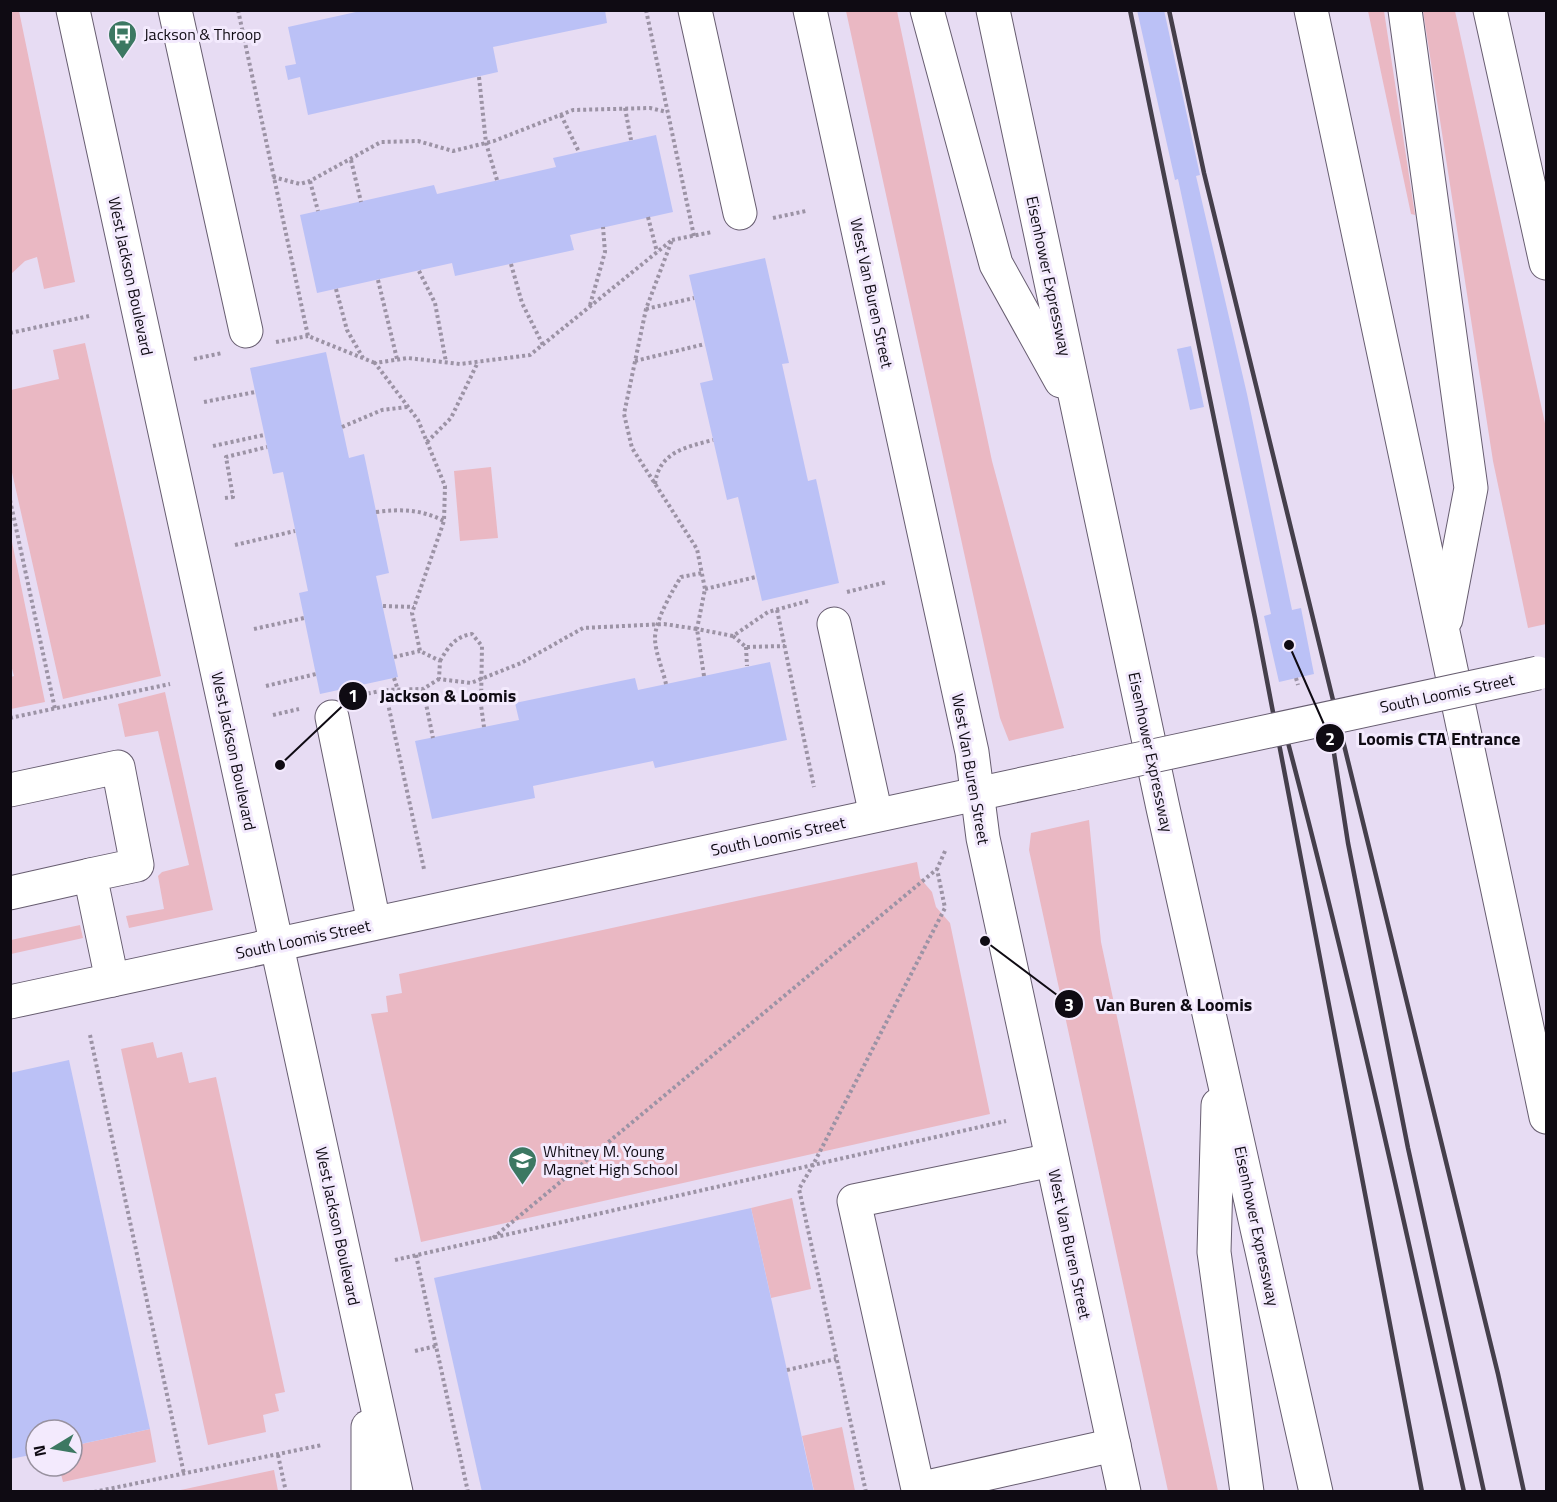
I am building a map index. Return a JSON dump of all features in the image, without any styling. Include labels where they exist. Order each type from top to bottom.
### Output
[{"type":"main road","name":"West Jackson Boulevard","points":[[73,10],[396,1491]]},
{"type":"main road","points":[[175,10],[246,331]]},
{"type":"main road","points":[[695,10],[740,213]]},
{"type":"main road","name":"West Van Buren Street","points":[[810,10],[967,730],[982,838],[1124,1491]]},
{"type":"main road","points":[[927,10],[996,264],[1077,410]]},
{"type":"main road","name":"Eisenhower Expressway","points":[[993,10],[1077,410],[1316,1491]]},
{"type":"main road","points":[[1311,10],[1546,1117]]},
{"type":"main road","points":[[1405,10],[1471,488],[1443,633]]},
{"type":"main road","points":[[1490,10],[1546,263]]},
{"type":"main road","points":[[829,606],[876,815]]},
{"type":"main road","name":"South Loomis Street","points":[[10,1002],[1542,673]]},
{"type":"main road","points":[[332,717],[374,923]]},
{"type":"main road","points":[[10,790],[118,767],[137,865],[10,893]]},
{"type":"main road","points":[[90,875],[112,980]]},
{"type":"main road","points":[[1220,1055],[1214,1252],[1247,1491]]},
{"type":"main road","points":[[1052,1160],[854,1201],[918,1489],[1114,1445]]},
{"type":"main road","points":[[368,1362],[368,1491]]},
{"type":"path","points":[[238,10],[308,336],[375,363],[418,420],[445,486],[444,521],[412,613],[420,651]]},
{"type":"path","points":[[646,10],[694,236]]},
{"type":"path","points":[[479,77],[486,143],[497,180]]},
{"type":"path","points":[[625,108],[631,140]]},
{"type":"path","points":[[273,177],[300,184],[310,181],[381,142],[418,141],[453,151],[486,143],[573,110],[650,108],[667,112]]},
{"type":"path","points":[[561,115],[579,152]]},
{"type":"path","points":[[351,160],[361,202]]},
{"type":"path","points":[[310,181],[318,212]]},
{"type":"path","points":[[648,217],[657,252]]},
{"type":"path","points":[[589,307],[597,289],[605,252],[603,227]]},
{"type":"path","points":[[375,363],[408,358],[446,362],[478,361],[530,355],[672,240],[646,309],[624,414],[632,448],[697,549],[705,589],[697,629],[704,676]]},
{"type":"path","points":[[511,264],[522,303],[543,345]]},
{"type":"path","points":[[418,270],[435,303],[446,362]]},
{"type":"path","points":[[378,280],[397,359]]},
{"type":"path","points":[[336,289],[347,330],[363,358]]},
{"type":"path","points":[[646,309],[694,298]]},
{"type":"path","points":[[10,333],[89,316]]},
{"type":"path","points":[[635,360],[705,344]]},
{"type":"path","points":[[427,442],[451,418],[478,361]]},
{"type":"path","points":[[204,402],[255,392]]},
{"type":"path","points":[[342,427],[382,410],[408,407]]},
{"type":"path","points":[[213,446],[264,435]]},
{"type":"path","points":[[655,484],[656,472],[675,450],[713,440]]},
{"type":"path","points":[[225,498],[233,496],[226,458],[267,447]]},
{"type":"path","points":[[10,500],[55,709]]},
{"type":"path","points":[[376,512],[401,509],[425,511],[444,521]]},
{"type":"path","points":[[235,545],[295,531]]},
{"type":"path","points":[[666,684],[655,637],[659,624],[673,589],[681,578],[702,573]]},
{"type":"path","points":[[705,589],[756,577]]},
{"type":"path","points":[[733,636],[768,612],[829,606],[887,582]]},
{"type":"path","points":[[383,606],[414,608]]},
{"type":"path","points":[[777,610],[814,787]]},
{"type":"path","points":[[254,629],[304,618]]},
{"type":"path","points":[[484,727],[481,679],[482,646],[472,634],[461,635],[447,648],[440,661],[439,679],[471,684],[481,679],[521,663],[583,628],[659,624],[733,636],[746,647],[784,646]]},
{"type":"path","points":[[746,647],[747,666]]},
{"type":"path","points":[[394,657],[420,651],[440,661]]},
{"type":"path","points":[[266,686],[316,674]]},
{"type":"path","points":[[394,678],[398,690]]},
{"type":"path","points":[[1296,678],[1298,685]]},
{"type":"path","points":[[10,718],[170,684]]},
{"type":"path","points":[[423,688],[433,738]]},
{"type":"path","points":[[385,690],[424,869]]},
{"type":"path","points":[[493,1238],[937,869],[946,849]]},
{"type":"path","points":[[866,1491],[799,1188],[813,1166],[945,908],[937,869]]},
{"type":"path","points":[[90,1035],[184,1474]]},
{"type":"path","points":[[395,1260],[1006,1121]]},
{"type":"path","points":[[416,1255],[468,1491]]},
{"type":"path","points":[[415,1351],[436,1346]]},
{"type":"path","points":[[787,1370],[836,1359]]},
{"type":"path","points":[[94,1491],[322,1445]]},
{"type":"path","points":[[278,1455],[286,1491]]},
{"type":"shaded area","points":[[10,11],[19,11],[75,282],[44,289],[37,257],[25,261],[11,274]]},
{"type":"shaded area","points":[[846,11],[897,11],[992,461],[1064,728],[1009,741],[1000,718]]},
{"type":"shaded area","points":[[1368,11],[1384,11],[1415,215],[1411,214]]},
{"type":"shaded area","points":[[1423,11],[1455,11],[1546,428],[1546,624],[1528,628],[1493,461]]},
{"type":"shaded area","points":[[85,343],[161,676],[63,699],[11,468],[11,390],[59,379],[53,350]]},
{"type":"shaded area","points":[[491,467],[498,538],[460,541],[454,471]]},
{"type":"shaded area","points":[[11,537],[45,702],[11,709],[11,677],[14,676],[10,661]]},
{"type":"shaded area","points":[[165,692],[213,910],[129,928],[126,916],[164,909],[158,876],[162,872],[189,865],[158,731],[125,737],[118,704]]},
{"type":"shaded area","points":[[1089,820],[1101,942],[1218,1491],[1168,1491],[1029,850],[1031,833]]},
{"type":"shaded area","points":[[917,862],[920,878],[932,892],[936,907],[950,923],[990,1114],[421,1242],[371,1014],[388,1012],[386,996],[402,993],[399,974]]},
{"type":"shaded area","points":[[80,925],[83,938],[11,954],[11,940]]},
{"type":"shaded area","points":[[153,1042],[157,1058],[182,1052],[189,1083],[216,1077],[285,1392],[275,1394],[279,1411],[263,1415],[266,1432],[208,1445],[121,1049]]},
{"type":"shaded area","points":[[792,1198],[811,1289],[771,1298],[751,1208]]},
{"type":"shaded area","points":[[842,1427],[855,1491],[814,1491],[802,1436]]},
{"type":"shaded area","points":[[150,1429],[156,1462],[84,1477],[84,1443]]},
{"type":"shaded area","points":[[274,1470],[278,1491],[176,1491]]},
{"type":"shaded area","points":[[62,1478],[82,1478],[63,1482]]},
{"type":"building","points":[[365,10],[605,10],[607,23],[493,47],[498,72],[308,115],[300,77],[288,80],[285,66],[296,64],[288,27]]},
{"type":"building","points":[[1137,10],[1164,10],[1200,175],[1196,176],[1247,394],[1292,610],[1301,608],[1314,674],[1279,682],[1264,616],[1271,614],[1178,179],[1175,180]]},
{"type":"building","points":[[656,135],[673,212],[570,235],[574,250],[455,276],[452,263],[317,293],[300,215],[434,185],[437,194],[556,167],[553,158]]},
{"type":"building","points":[[765,258],[789,363],[782,364],[808,481],[816,479],[839,583],[762,601],[738,497],[727,500],[700,383],[713,380],[689,275]]},
{"type":"building","points":[[1191,346],[1204,407],[1190,410],[1177,349]]},
{"type":"building","points":[[326,352],[349,458],[364,454],[389,573],[376,576],[398,677],[320,694],[299,593],[308,591],[283,472],[273,474],[250,368]]},
{"type":"building","points":[[770,662],[787,740],[655,768],[653,761],[533,786],[535,798],[432,819],[415,741],[519,720],[515,703],[635,678],[638,690]]},
{"type":"building","points":[[69,1060],[150,1429],[84,1443],[84,1418],[24,1418],[24,1456],[10,1459],[10,1073]]},
{"type":"building","points":[[751,1208],[814,1492],[482,1492],[434,1278]]},
{"type":"railway","points":[[1130,10],[1255,618],[1422,1492]]},
{"type":"railway","points":[[1169,10],[1204,173],[1498,1374],[1524,1492]]},
{"type":"railway","points":[[1282,720],[1354,1008],[1464,1492]]},
{"type":"railway","points":[[1329,721],[1348,843],[1408,1148],[1484,1492]]},
{"type":"place","name":"Jackson & Throop","points":[[123,60]]},
{"type":"place","name":"Loomis CTA Entrance","points":[[1289,645]]},
{"type":"place","name":"Jackson & Loomis","points":[[280,765]]},
{"type":"place","name":"Van Buren & Loomis","points":[[985,941]]},
{"type":"place","name":"Whitney M. Young Magnet High School","points":[[522,1186]]}]
